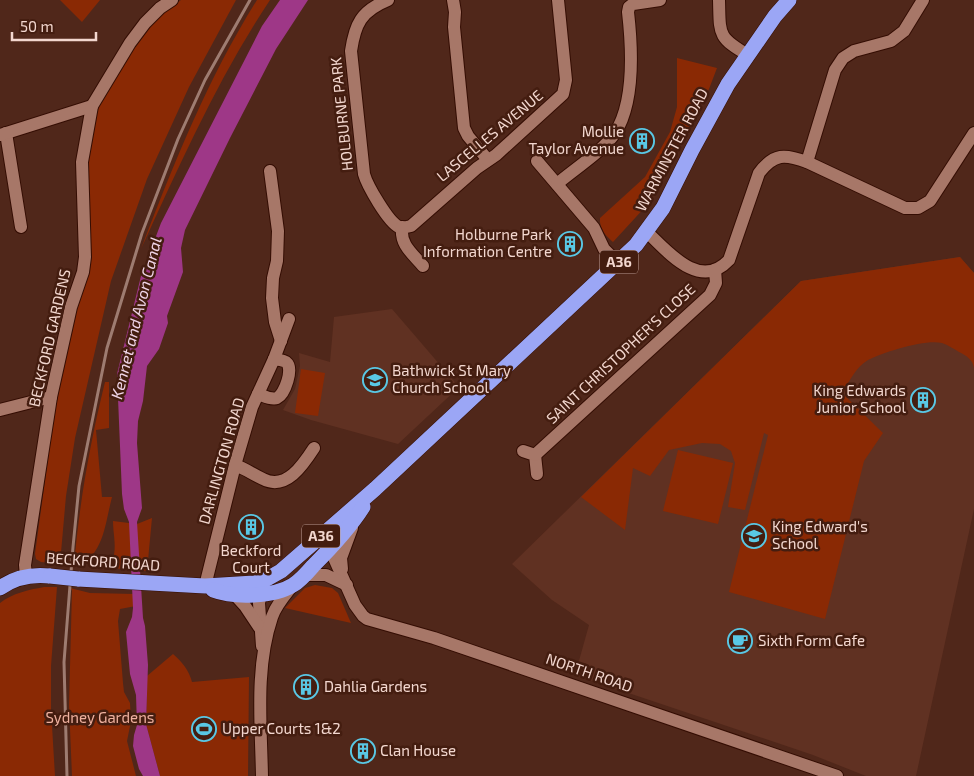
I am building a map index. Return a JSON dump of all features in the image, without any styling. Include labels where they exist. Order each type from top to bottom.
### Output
[{"type":"highway","name":"WARMINSTER ROAD","points":[[268,585],[375,489],[618,264],[647,232],[663,208],[728,84],[775,16],[789,0]]},
{"type":"highway","name":"WARMINSTER ROAD","points":[[268,585],[278,592],[299,580],[333,548],[357,517],[375,489]]},
{"type":"highway","points":[[333,525],[330,531],[333,548]]},
{"type":"highway","name":"WARMINSTER ROAD","points":[[268,585],[283,579],[320,546],[333,548]]},
{"type":"highway","name":"BECKFORD ROAD","points":[[0,588],[26,576],[205,586],[232,590],[268,585]]},
{"type":"street","points":[[20,227],[3,134],[92,106],[130,42],[160,8],[172,0]]},
{"type":"street","name":"HOLBURNE PARK","points":[[388,0],[377,4],[359,21],[351,51],[364,174],[377,201],[396,225],[406,227],[401,236],[404,244],[423,266]]},
{"type":"street","points":[[453,0],[464,128],[468,136],[488,160]]},
{"type":"street","name":"LASCELLES AVENUE","points":[[406,227],[488,160],[563,94],[566,80],[558,0]]},
{"type":"street","points":[[557,184],[604,145],[620,124],[625,108],[632,56],[629,7],[633,4],[660,0]]},
{"type":"street","points":[[719,0],[722,35],[734,47],[748,55]]},
{"type":"street","points":[[807,162],[835,70],[843,58],[854,51],[891,41],[904,31],[923,0]]},
{"type":"street","name":"BECKFORD GARDENS","points":[[26,576],[25,565],[51,397],[71,307],[83,272],[82,162],[92,106]]},
{"type":"street","points":[[647,232],[680,263],[687,267],[705,271],[715,270],[723,266],[728,260],[759,174],[766,164],[778,157],[792,156],[905,208],[918,208],[930,201],[974,133]]},
{"type":"street","points":[[537,161],[594,228],[604,249],[618,264]]},
{"type":"street","points":[[270,171],[278,231],[277,260],[273,278],[272,298],[275,322],[281,341]]},
{"type":"street","name":"SAINT CHRISTOPHER'S CLOSE","points":[[537,474],[529,453],[710,294],[716,283],[715,270]]},
{"type":"street","name":"DARLINGTON ROAD","points":[[205,586],[235,465],[252,406],[290,319]]},
{"type":"street","points":[[258,394],[270,399],[277,398],[282,394],[290,373],[289,366],[286,362],[274,359]]},
{"type":"street","points":[[0,410],[51,397]]},
{"type":"street","points":[[235,465],[248,470],[268,482],[280,481],[294,474],[305,463],[314,448]]},
{"type":"street","name":"NORTH ROAD","points":[[333,548],[358,611],[367,619],[434,638],[837,776]]},
{"type":"street","points":[[262,776],[260,695],[263,656],[272,618],[282,599],[299,580],[326,575],[346,581]]},
{"type":"street","points":[[268,585],[272,618]]},
{"type":"street","points":[[263,656],[259,627],[259,603],[268,585]]},
{"type":"street","points":[[232,590],[259,627]]},
{"type":"street","points":[[800,763],[799,772],[801,776]]},
{"type":"shaded area","name":"King Edward's School","points":[[960,257],[974,273],[974,509],[916,776],[866,776],[813,755],[575,675],[589,625],[552,600],[512,564],[801,281]]},
{"type":"shaded area","name":"Bathwick St Mary Church School","points":[[392,309],[459,387],[398,444],[311,420],[283,410],[295,389],[300,366],[299,353],[330,362],[334,317]]},
{"type":"green space","points":[[60,0],[100,0],[82,22]]},
{"type":"green space","points":[[181,0],[236,0],[189,87],[147,179],[111,281],[75,438],[66,496],[60,564],[41,562],[36,559],[35,554],[54,415],[63,368],[89,259],[88,162],[97,108],[128,55],[154,20]]},
{"type":"green space","points":[[257,0],[270,0],[233,60],[185,153],[141,249],[179,153],[207,90]]},
{"type":"green space","points":[[677,58],[717,68],[709,89],[647,205],[613,242],[602,229],[600,218],[645,177],[670,132],[677,107]]},
{"type":"green space","points":[[960,257],[974,273],[974,368],[967,356],[942,343],[935,342],[915,345],[884,353],[868,360],[856,371],[842,393],[883,433],[864,461],[825,619],[729,592],[768,435],[764,433],[745,510],[728,507],[735,463],[731,451],[720,444],[702,443],[669,450],[650,476],[633,468],[625,530],[581,497],[801,281]]},
{"type":"green space","points":[[301,369],[325,373],[318,416],[295,413]]},
{"type":"green space","points":[[105,382],[109,382],[109,428],[96,430],[102,497],[112,497],[105,528],[97,548],[92,556],[74,567],[86,474]]},
{"type":"green space","points":[[678,450],[733,463],[718,524],[663,511]]},
{"type":"green space","points":[[152,518],[147,571],[100,567],[104,560],[114,555],[113,521],[137,524]]},
{"type":"green space","points":[[315,585],[332,588],[338,593],[351,623],[285,608],[305,588]]},
{"type":"green space","name":"Sydney Gardens","points":[[44,587],[57,587],[51,666],[51,709],[55,776],[0,776],[0,603],[15,594]]},
{"type":"green space","name":"Sydney Gardens","points":[[70,588],[90,593],[135,594],[136,606],[120,609],[118,621],[124,692],[130,703],[131,721],[127,741],[136,776],[72,776],[69,705],[72,590]]},
{"type":"green space","name":"Sydney Gardens","points":[[173,654],[185,666],[192,682],[249,677],[248,776],[160,776],[146,724],[147,676]]},
{"type":"water","name":"Kennet and Avon Canal","points":[[280,0],[308,0],[276,49],[185,230],[181,248],[183,272],[167,316],[168,323],[159,349],[147,366],[143,401],[138,421],[137,443],[142,508],[137,522],[148,665],[146,724],[160,776],[143,776],[139,769],[133,746],[137,725],[136,695],[130,674],[126,632],[132,617],[133,608],[129,522],[124,509],[122,494],[117,374],[141,276],[161,223],[262,26]]},
{"type":"railway","points":[[67,776],[64,662],[73,547],[79,486],[107,348],[142,233],[178,139],[205,80],[250,0]]},
{"type":"place","name":"Mollie Taylor Avenue","points":[[642,141]]},
{"type":"place","name":"Holburne Park Information Centre","points":[[570,244]]},
{"type":"place","name":"Bathwick St Mary Church School","points":[[375,380]]},
{"type":"place","name":"King Edwards Junior School","points":[[923,400]]},
{"type":"place","name":"Beckford Court","points":[[251,527]]},
{"type":"place","name":"King Edward's School","points":[[754,536]]},
{"type":"place","name":"Sixth Form Cafe","points":[[740,641]]},
{"type":"place","name":"Dahlia Gardens","points":[[306,687]]},
{"type":"place","name":"Upper Courts 1&2","points":[[204,729]]},
{"type":"place","name":"Clan House","points":[[363,751]]}]
